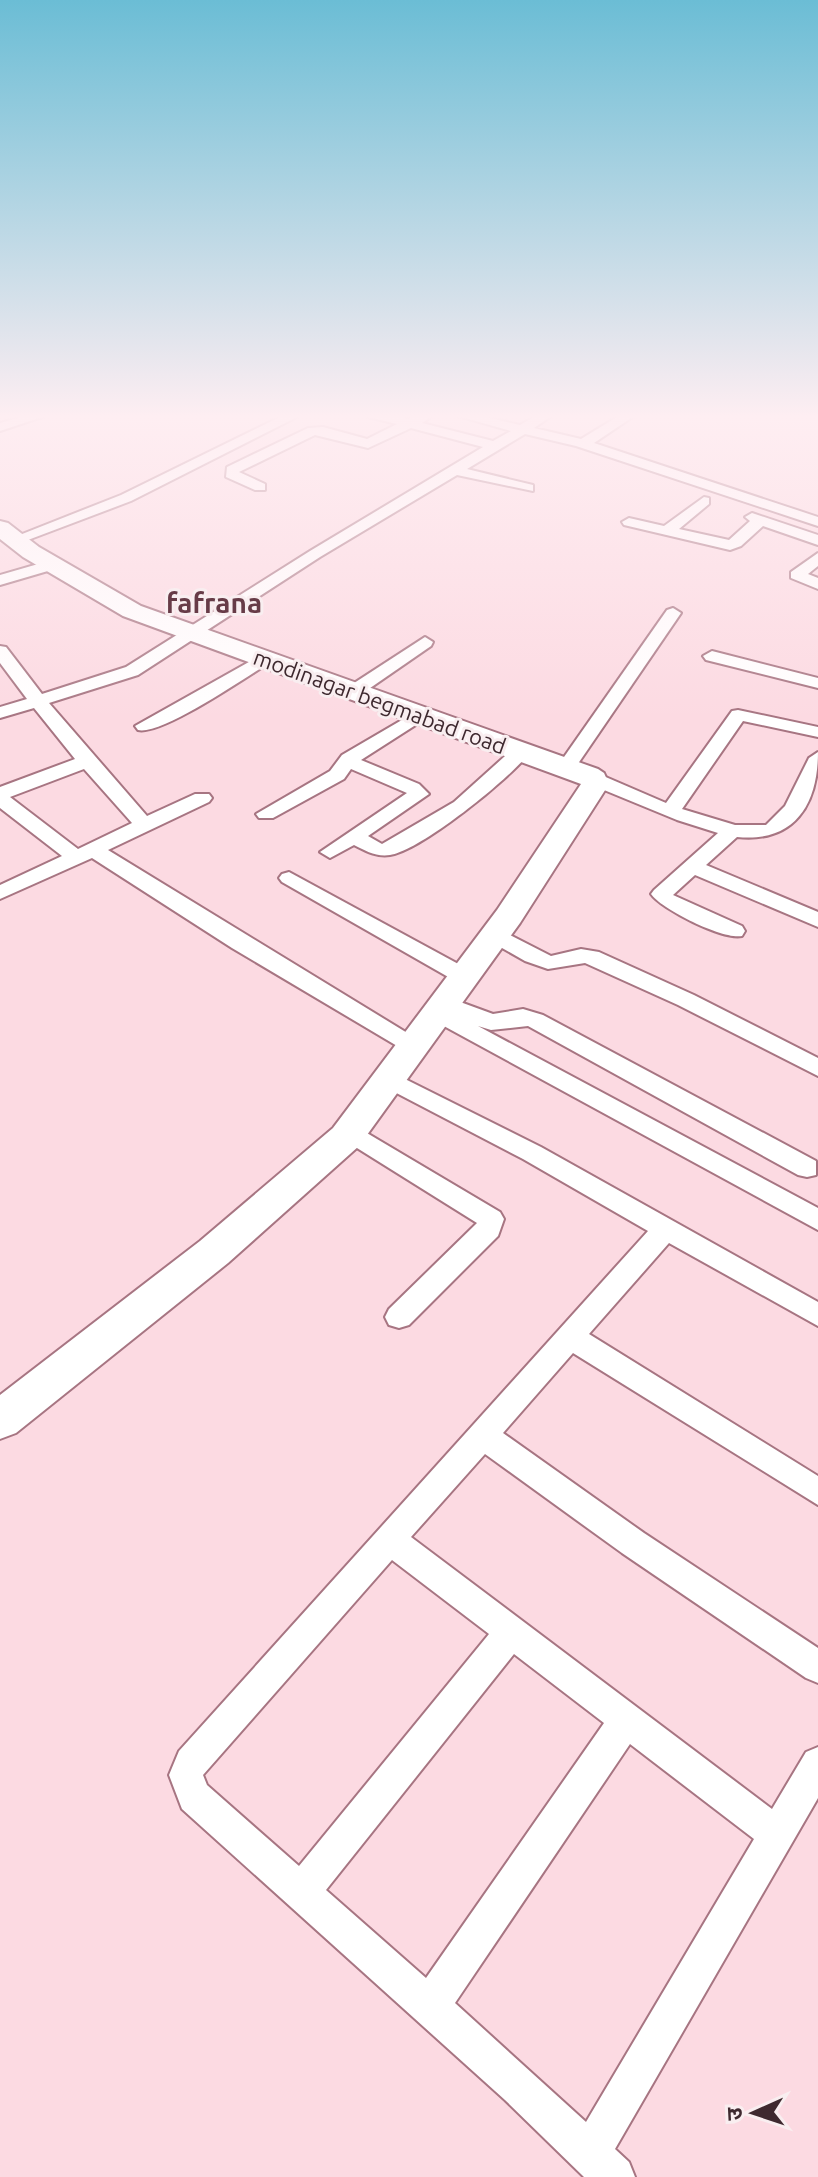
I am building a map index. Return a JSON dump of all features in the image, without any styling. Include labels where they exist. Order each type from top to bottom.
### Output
[{"type":"street","points":[[7,534],[68,516]]},
{"type":"street","points":[[0,713],[124,675],[381,516]]},
{"type":"street","points":[[667,531],[697,516]]},
{"type":"street","points":[[748,516],[818,540]]},
{"type":"street","points":[[799,516],[818,522]]},
{"type":"street","points":[[629,522],[732,544],[760,520]]},
{"type":"street","name":"modinagar begmabad road","points":[[7,534],[52,565],[132,611],[594,779]]},
{"type":"street","points":[[818,558],[797,575],[818,584]]},
{"type":"street","points":[[8,577],[52,565]]},
{"type":"street","points":[[566,767],[673,613]]},
{"type":"street","points":[[354,691],[425,642]]},
{"type":"street","points":[[0,651],[36,700],[143,824]]},
{"type":"street","points":[[712,656],[818,683]]},
{"type":"street","points":[[144,726],[188,705],[263,659]]},
{"type":"street","points":[[266,814],[337,775],[347,761],[419,715]]},
{"type":"street","points":[[671,810],[738,715],[818,732]]},
{"type":"street","points":[[354,837],[379,850],[391,849],[461,806],[521,752]]},
{"type":"street","points":[[0,1420],[214,1252],[350,1132],[470,969],[593,790],[594,779],[731,832],[754,834],[778,826],[804,791],[818,758]]},
{"type":"street","points":[[0,797],[87,761]]},
{"type":"street","points":[[330,852],[419,794],[412,788],[347,761]]},
{"type":"street","points":[[0,797],[84,853],[414,1048]]},
{"type":"street","points":[[0,893],[202,798]]},
{"type":"street","points":[[731,832],[661,897],[734,931]]},
{"type":"street","points":[[694,867],[818,920]]},
{"type":"street","points":[[289,878],[470,969],[818,1220]]},
{"type":"street","points":[[470,969],[559,962],[582,954],[686,1000],[818,1068]]},
{"type":"street","points":[[470,969],[491,1022],[523,1017],[535,1020],[807,1168]]},
{"type":"street","points":[[391,1080],[532,1153],[818,1315]]},
{"type":"street","points":[[350,1132],[491,1219],[489,1229],[399,1317]]},
{"type":"street","points":[[666,1229],[388,1538],[191,1763],[186,1775],[194,1797],[602,2165],[776,1834],[818,1764]]},
{"type":"street","points":[[571,1337],[818,1492]]},
{"type":"street","points":[[482,1435],[633,1543],[818,1667]]},
{"type":"street","points":[[388,1538],[776,1834]]},
{"type":"street","points":[[301,1892],[511,1632]]},
{"type":"street","points":[[429,2007],[626,1720]]},
{"type":"district","name":"fafrana","points":[[214,602]]}]
